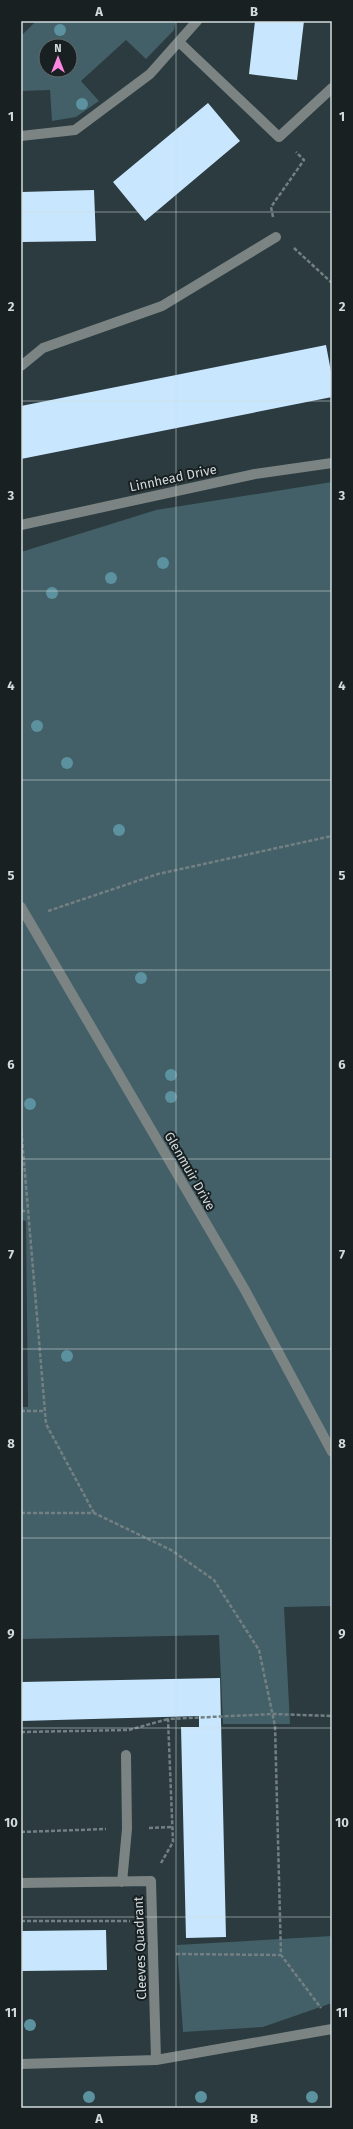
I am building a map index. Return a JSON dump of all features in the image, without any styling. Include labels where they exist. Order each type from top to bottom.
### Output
[{"type":"street","points":[[21,136],[75,130],[150,74],[197,21]]},
{"type":"street","points":[[179,42],[279,137],[332,88]]},
{"type":"street","points":[[21,366],[43,348],[162,306],[276,237]]},
{"type":"street","name":"Linnhead Drive","points":[[21,525],[255,474],[332,463]]},
{"type":"street","name":"Glenmuir Drive","points":[[21,907],[245,1290],[332,1452]]},
{"type":"street","points":[[122,1882],[127,1829],[126,1755]]},
{"type":"street","name":"Cleeves Quadrant","points":[[21,1883],[151,1881],[156,2060]]},
{"type":"street","points":[[21,2064],[156,2060],[332,2029]]},
{"type":"path","points":[[279,137],[304,160],[271,207],[276,237],[293,248],[332,283]]},
{"type":"path","points":[[27,918],[158,874],[332,836]]},
{"type":"path","points":[[21,1126],[46,1424],[94,1512]]},
{"type":"path","points":[[21,1211],[29,1211]]},
{"type":"path","points":[[21,1411],[45,1411]]},
{"type":"path","points":[[21,1512],[94,1512],[171,1550],[214,1580],[259,1650],[275,1726],[281,1955],[323,2010]]},
{"type":"path","points":[[21,1732],[129,1730],[168,1720],[273,1714],[332,1716]]},
{"type":"path","points":[[151,1881],[173,1842],[168,1720]]},
{"type":"path","points":[[21,1832],[172,1827]]},
{"type":"path","points":[[21,1921],[152,1920]]},
{"type":"path","points":[[153,1954],[281,1955]]},
{"type":"shaded area","points":[[36,21],[176,21],[174,30],[146,59],[126,40],[81,81],[99,101],[76,117],[52,121],[50,90],[21,91],[21,36]]},
{"type":"shaded area","points":[[332,482],[332,1606],[284,1607],[290,1724],[223,1724],[219,1635],[21,1639],[21,1407],[28,1407],[26,1221],[21,1220],[21,552],[156,510]]},
{"type":"shaded area","points":[[332,1936],[332,2003],[263,2027],[183,2032],[177,1945]]},
{"type":"building","points":[[255,21],[304,21],[297,80],[249,74]]},
{"type":"building","points":[[208,103],[240,141],[145,221],[113,182]]},
{"type":"building","points":[[94,190],[96,241],[21,242],[21,192]]},
{"type":"building","points":[[326,345],[332,377],[332,397],[21,459],[21,406]]},
{"type":"building","points":[[220,1678],[226,1937],[186,1938],[181,1727],[199,1727],[199,1716],[21,1721],[21,1682]]},
{"type":"building","points":[[106,1930],[107,1970],[21,1971],[21,1931]]}]
